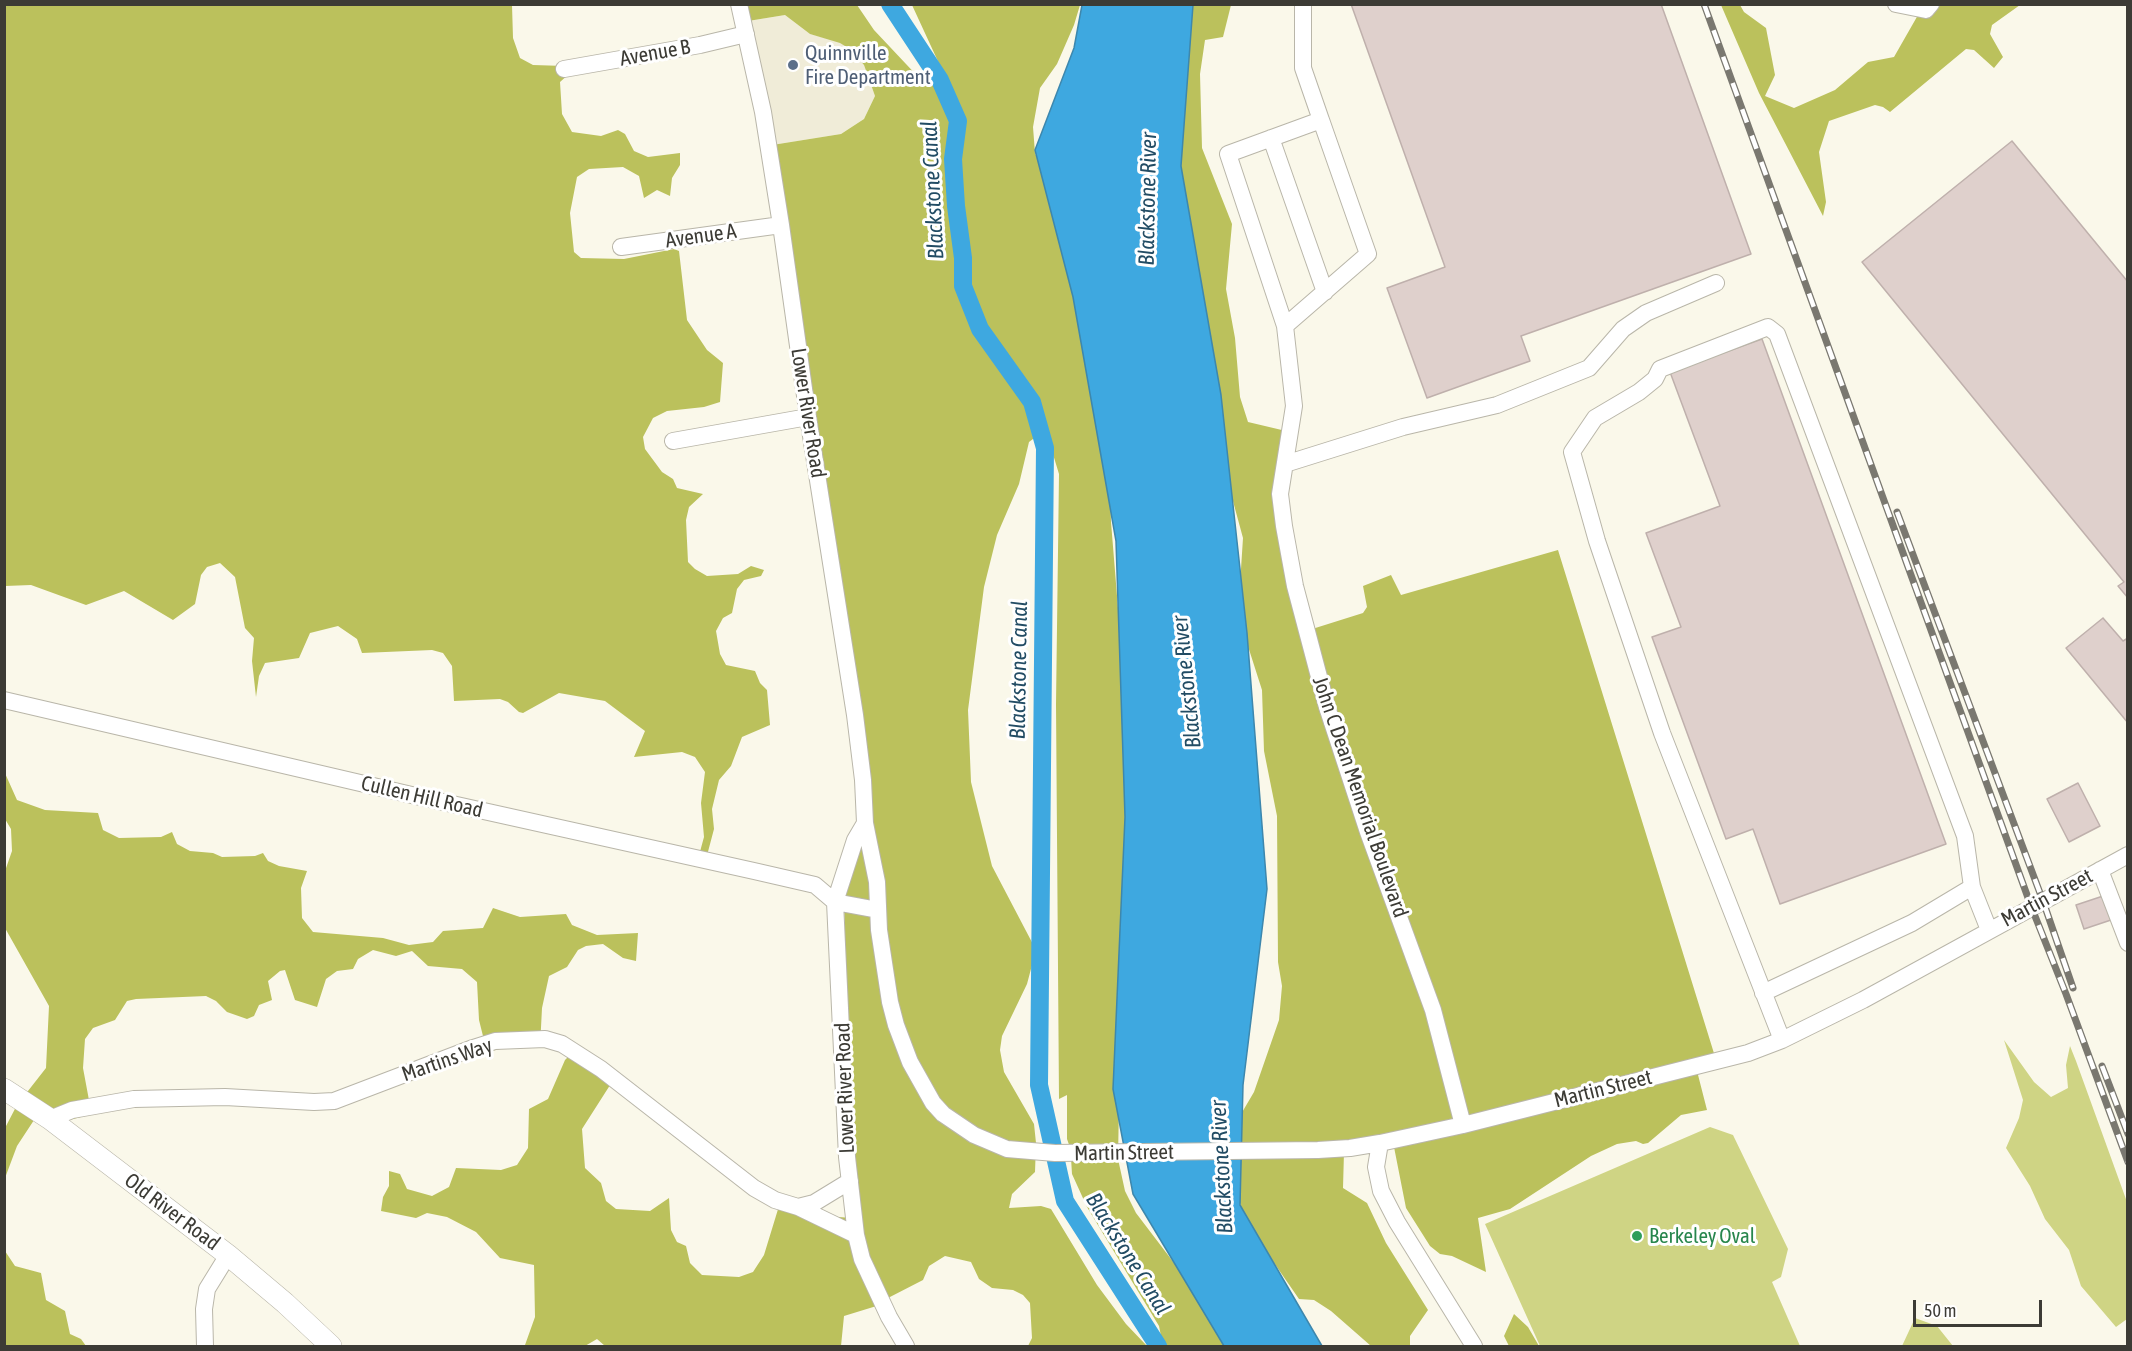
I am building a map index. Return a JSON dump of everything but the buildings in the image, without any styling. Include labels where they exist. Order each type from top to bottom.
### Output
[{"type":"main road","name":"Old River Road","points":[[4,1089],[50,1119],[228,1255],[285,1303],[331,1347]]},
{"type":"street","name":"Lower River Road","points":[[739,4],[763,112],[781,225],[856,726],[863,780],[865,824],[877,882],[883,960],[890,1002],[910,1062],[933,1103],[943,1114],[987,1142],[1008,1149],[1033,1152]]},
{"type":"street","points":[[1285,326],[1368,254],[1303,68],[1303,4]]},
{"type":"street","points":[[1896,4],[1926,10],[1931,4]]},
{"type":"street","name":"Avenue B","points":[[564,69],[700,45],[746,34]]},
{"type":"street","points":[[1321,120],[1271,138],[1325,292]]},
{"type":"street","name":"John C Dean Memorial Boulevard","points":[[1271,138],[1228,154],[1285,326],[1294,406],[1280,494],[1295,586],[1327,707],[1368,832],[1433,1010],[1463,1125]]},
{"type":"street","name":"Avenue A","points":[[621,247],[781,225]]},
{"type":"street","points":[[1285,464],[1403,427],[1497,405],[1589,369],[1623,329],[1646,313],[1716,284]]},
{"type":"street","points":[[1782,1040],[1662,733],[1597,541],[1572,452],[1595,418],[1639,392],[1655,379],[1660,369],[1768,327],[1778,334],[1965,836],[1972,887],[1989,930]]},
{"type":"street","points":[[673,441],[808,417]]},
{"type":"street","name":"Cullen Hill Road","points":[[4,700],[416,796],[815,885],[836,902]]},
{"type":"street","name":"Lower River Road","points":[[865,824],[855,840],[836,902],[850,1181],[856,1235],[862,1259],[906,1347]]},
{"type":"street","name":"Martin Street","points":[[1033,1152],[1318,1150],[1380,1143],[1463,1125],[1748,1053],[1782,1040],[1863,1000],[2127,855]]},
{"type":"street","points":[[2100,870],[2127,944]]},
{"type":"street","points":[[1763,993],[1912,923],[1972,887]]},
{"type":"street","points":[[836,902],[878,910]]},
{"type":"street","name":"Martins Way","points":[[50,1119],[72,1110],[134,1099],[225,1097],[334,1101],[495,1041],[545,1039],[562,1044],[602,1069],[754,1188],[775,1200],[856,1235]]},
{"type":"street","points":[[1380,1143],[1376,1167],[1381,1191],[1474,1347]]},
{"type":"street","points":[[798,1208],[814,1203],[850,1181]]},
{"type":"street","points":[[205,1347],[204,1309],[207,1289],[228,1255]]},
{"type":"shaded area","points":[[785,15],[810,34],[840,42],[850,49],[864,65],[875,96],[864,119],[841,134],[766,146],[742,22]]},
{"type":"green space","points":[[5,5],[512,5],[513,38],[520,58],[533,65],[565,66],[570,73],[560,82],[562,114],[572,132],[601,136],[618,130],[625,134],[634,151],[648,157],[680,153],[680,165],[672,178],[670,196],[657,190],[644,198],[639,176],[623,167],[589,169],[577,177],[570,213],[574,252],[581,258],[624,259],[674,249],[679,251],[687,320],[707,350],[723,363],[720,402],[704,407],[667,411],[653,418],[643,437],[645,449],[662,472],[673,479],[677,488],[703,494],[689,507],[686,520],[688,562],[707,576],[738,574],[751,566],[764,570],[761,576],[744,580],[737,589],[732,613],[723,618],[716,631],[720,654],[726,665],[755,671],[760,683],[767,690],[770,725],[742,737],[731,766],[719,780],[712,809],[714,829],[705,863],[698,859],[704,837],[701,803],[705,772],[695,757],[682,752],[634,757],[645,731],[605,701],[559,693],[523,713],[500,699],[454,701],[452,666],[443,653],[432,650],[362,653],[357,639],[338,626],[310,633],[299,658],[265,663],[259,676],[256,697],[252,661],[254,638],[245,628],[235,577],[220,563],[207,567],[201,575],[195,604],[173,620],[124,591],[86,605],[31,585],[5,586]]},
{"type":"green space","points":[[739,5],[857,5],[874,30],[922,81],[943,86],[942,70],[912,5],[1080,5],[1057,64],[1040,88],[1033,127],[1035,153],[1060,213],[1109,442],[1111,522],[1137,842],[1119,1104],[1118,1159],[1125,1191],[1136,1213],[1187,1280],[1225,1346],[1163,1346],[1159,1326],[1087,1207],[1072,1174],[1071,1158],[1073,1156],[1067,1139],[1067,1095],[1059,1099],[1056,704],[1059,474],[1049,441],[1037,436],[1029,442],[1019,484],[997,535],[984,587],[968,710],[971,782],[992,866],[1036,950],[1027,984],[1002,1036],[1000,1050],[1004,1072],[1034,1124],[1036,1143],[1035,1172],[1012,1194],[1009,1208],[1041,1206],[1051,1209],[1097,1285],[1126,1324],[1147,1346],[1028,1346],[1032,1338],[1030,1303],[1023,1295],[1013,1290],[992,1288],[979,1279],[971,1262],[945,1256],[929,1266],[923,1280],[888,1298],[883,1304],[844,1316],[841,1346],[605,1346],[597,1339],[585,1346],[527,1346],[525,1345],[535,1317],[534,1265],[500,1258],[476,1232],[447,1217],[427,1213],[416,1218],[381,1211],[383,1197],[389,1186],[389,1171],[400,1174],[407,1189],[432,1196],[449,1187],[456,1168],[501,1170],[517,1165],[528,1148],[529,1109],[548,1099],[565,1060],[569,1056],[612,1082],[582,1129],[585,1168],[601,1183],[606,1201],[616,1209],[650,1211],[669,1198],[671,1230],[677,1242],[686,1246],[690,1263],[702,1275],[739,1277],[753,1272],[764,1255],[779,1206],[811,1215],[852,1218],[844,899],[866,800],[766,146],[841,134],[864,119],[875,96],[864,65],[850,49],[840,43],[810,34],[785,15],[742,22]]},
{"type":"green space","points":[[1183,5],[1231,5],[1223,37],[1205,40],[1200,74],[1202,148],[1232,224],[1226,289],[1235,338],[1240,397],[1248,422],[1286,431],[1280,460],[1309,630],[1363,613],[1367,607],[1363,586],[1391,575],[1401,595],[1558,550],[1717,1063],[1697,1071],[1707,1110],[1681,1115],[1648,1143],[1643,1144],[1636,1141],[1617,1144],[1591,1156],[1510,1209],[1478,1218],[1486,1272],[1452,1256],[1440,1254],[1430,1246],[1406,1208],[1394,1147],[1344,1152],[1343,1188],[1367,1203],[1386,1243],[1428,1310],[1410,1336],[1410,1346],[1371,1346],[1331,1311],[1314,1300],[1299,1299],[1243,1218],[1231,1156],[1234,1126],[1254,1092],[1279,1020],[1282,986],[1278,962],[1277,816],[1264,751],[1262,690],[1238,615],[1243,538],[1221,457],[1177,256]]},
{"type":"green space","points":[[1721,5],[1740,5],[1744,12],[1766,28],[1775,75],[1765,96],[1794,108],[1835,90],[1868,62],[1894,57],[1918,15],[1935,5],[2020,5],[1992,25],[1990,34],[2003,57],[1994,68],[1974,50],[1966,49],[1890,112],[1875,105],[1829,121],[1819,152],[1826,202],[1823,216],[1759,93]]},
{"type":"green space","points":[[4,771],[17,800],[45,810],[98,813],[103,830],[119,838],[161,837],[172,832],[177,844],[190,851],[213,853],[222,857],[255,856],[263,853],[268,861],[279,866],[307,871],[301,888],[302,918],[313,932],[383,938],[409,945],[433,942],[443,931],[483,928],[493,908],[520,917],[566,914],[572,925],[597,935],[638,933],[636,961],[623,958],[603,944],[586,946],[578,950],[567,967],[549,976],[542,1008],[540,1047],[513,1046],[487,1052],[479,1020],[477,982],[462,969],[428,966],[412,951],[396,956],[373,950],[358,959],[353,969],[337,971],[326,979],[317,1007],[295,1000],[285,970],[280,971],[268,981],[272,1000],[259,1005],[254,1016],[247,1019],[227,1012],[216,1001],[206,996],[127,1001],[115,1020],[93,1028],[85,1039],[83,1068],[91,1111],[89,1115],[61,1122],[36,1117],[17,1146],[5,1178],[5,1128],[17,1105],[46,1068],[49,1006],[5,928],[5,871],[12,851],[11,829],[5,819]]},
{"type":"green space","points":[[2004,1040],[2034,1082],[2051,1097],[2068,1088],[2066,1065],[2070,1046],[2076,1061],[2127,1202],[2127,1319],[2116,1327],[2081,1286],[2069,1250],[2045,1219],[2030,1186],[2006,1148],[2019,1118],[2023,1100]]},
{"type":"green space","name":"Berkeley Oval","points":[[1710,1127],[1733,1135],[1788,1249],[1781,1277],[1772,1282],[1800,1346],[1540,1346],[1485,1224]]},
{"type":"green space","points":[[5,1251],[15,1266],[41,1273],[46,1300],[65,1311],[70,1334],[81,1339],[86,1346],[5,1346]]},
{"type":"green space","points":[[1514,1314],[1528,1327],[1539,1346],[1509,1346],[1504,1336]]},
{"type":"green space","points":[[1915,1318],[1937,1326],[1953,1346],[1902,1346]]},
{"type":"water","name":"Blackstone River","points":[[1082,5],[1193,5],[1181,166],[1221,395],[1247,633],[1267,889],[1243,1085],[1240,1205],[1322,1346],[1224,1346],[1133,1194],[1113,1089],[1125,817],[1116,541],[1073,297],[1035,150],[1074,48]]},
{"type":"waterway","name":"Blackstone Canal","points":[[890,4],[940,80],[958,121],[953,159],[963,258],[963,286],[980,329],[1032,402],[1045,448],[1039,1085],[1065,1201],[1158,1346]]},
{"type":"railway","points":[[1704,4],[2031,906],[2128,1162]]},
{"type":"railway","points":[[1897,512],[2043,901],[2073,988]]},
{"type":"railway","points":[[2102,1066],[2128,1134]]},
{"type":"place","name":"Quinnville Fire Department","points":[[793,65]]},
{"type":"place","name":"Berkeley Oval","points":[[1637,1236]]}]
